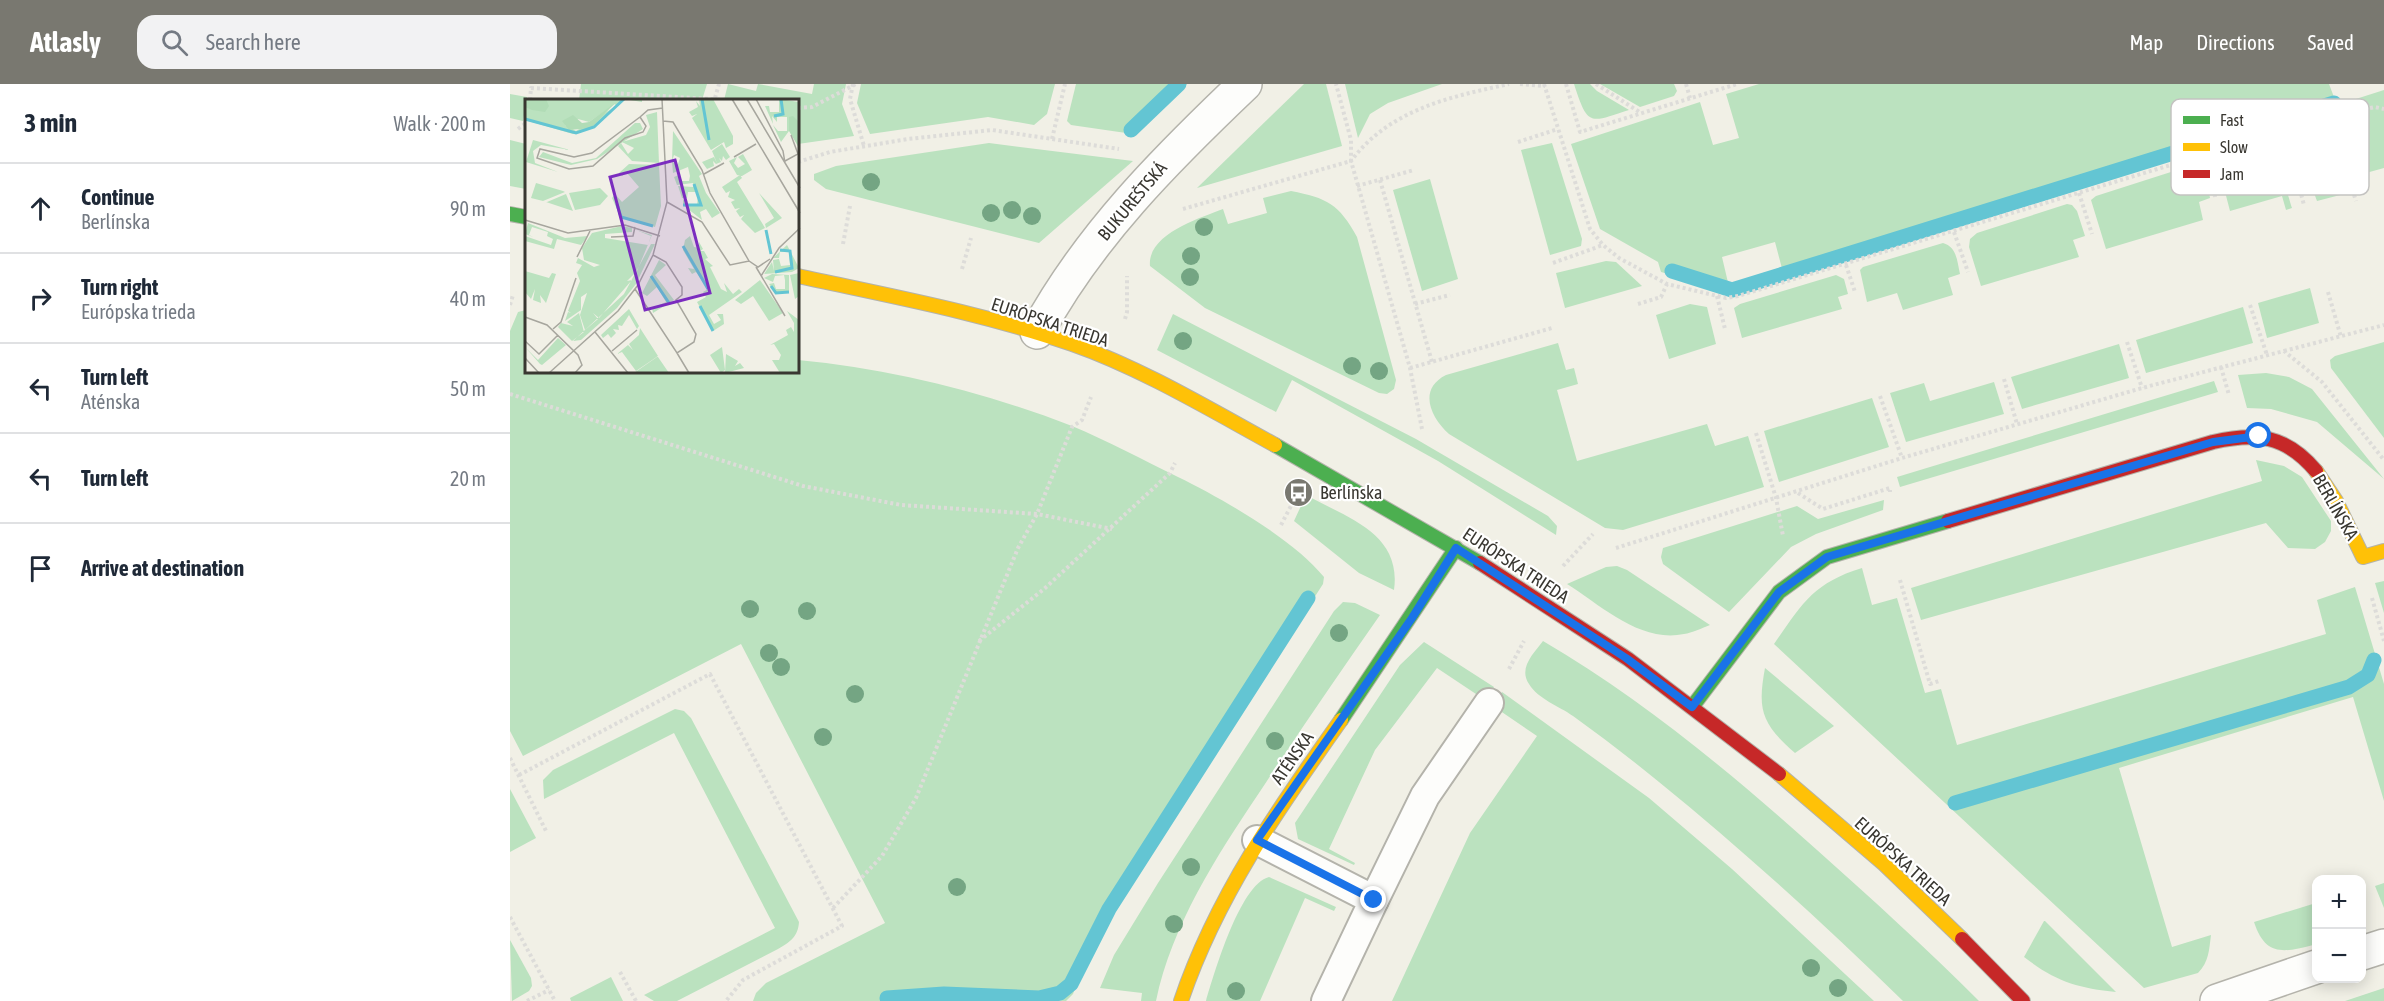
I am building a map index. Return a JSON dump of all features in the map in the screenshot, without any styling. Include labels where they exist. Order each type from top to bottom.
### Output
[{"type":"street","name":"BUKUREŠTSKÁ","points":[[1037,332],[1077,266],[1166,159],[1245,84]]},
{"type":"street","points":[[510,214],[525,217]]},
{"type":"street","name":"EURÓPSKA TRIEDA","points":[[800,276],[1037,332],[1107,358],[1211,410],[1456,548],[1626,658],[1796,790],[1900,880],[1988,964],[2023,1001]]},
{"type":"street","name":"BERLÍNSKA","points":[[1692,707],[1750,627],[1793,580],[1827,557],[2213,442],[2259,436],[2293,452],[2312,466],[2326,482],[2363,556],[2384,550]]},
{"type":"street","name":"ATÉNSKA","points":[[1181,1001],[1202,939],[1257,840],[1412,618],[1456,548]]},
{"type":"street","points":[[2366,951],[2384,946]]},
{"type":"street","points":[[2217,1001],[2312,968]]},
{"type":"lane","points":[[1326,1001],[1425,796],[1489,703]]},
{"type":"lane","points":[[1257,840],[1374,900]]},
{"type":"path","points":[[530,86],[715,99],[719,84]]},
{"type":"path","points":[[800,161],[830,152],[864,146],[992,130],[1052,139],[1065,84]]},
{"type":"path","points":[[1336,84],[1351,140],[1351,161],[1410,368],[1422,429]]},
{"type":"path","points":[[1180,210],[1351,161],[1361,148],[1403,114],[1446,98],[1509,84]]},
{"type":"path","points":[[1520,84],[1544,85],[1590,229],[1603,245],[1641,272],[1667,284],[1717,296],[1738,296],[1846,265],[2171,165]]},
{"type":"path","points":[[1566,84],[1581,132],[1737,84]]},
{"type":"path","points":[[1596,84],[1642,113]]},
{"type":"path","points":[[1686,84],[1690,98]]},
{"type":"path","points":[[854,85],[850,99],[864,146]]},
{"type":"path","points":[[800,108],[812,107],[854,85]]},
{"type":"path","points":[[2369,108],[2384,109]]},
{"type":"path","points":[[518,129],[525,124]]},
{"type":"path","points":[[1518,142],[1558,129]]},
{"type":"path","points":[[1358,186],[1414,170]]},
{"type":"path","points":[[1380,180],[1432,362]]},
{"type":"path","points":[[2079,194],[2092,234]]},
{"type":"path","points":[[2301,195],[2304,205]]},
{"type":"path","points":[[2354,195],[2356,201]]},
{"type":"path","points":[[842,250],[850,206]]},
{"type":"path","points":[[1954,232],[1968,272]]},
{"type":"path","points":[[1553,263],[1603,245]]},
{"type":"path","points":[[1846,265],[1855,292]]},
{"type":"path","points":[[1124,321],[1127,312],[1127,279]]},
{"type":"path","points":[[1638,304],[1661,297],[1667,284]]},
{"type":"path","points":[[2328,292],[2341,337]]},
{"type":"path","points":[[510,305],[513,295]]},
{"type":"path","points":[[1415,304],[1450,295]]},
{"type":"path","points":[[1717,296],[1725,329]]},
{"type":"path","points":[[2250,305],[2267,355]]},
{"type":"path","points":[[1616,548],[2018,424],[2142,388],[2384,325]]},
{"type":"path","points":[[1410,368],[1552,328]]},
{"type":"path","points":[[2127,342],[2142,388]]},
{"type":"path","points":[[2284,351],[2322,382],[2384,460]]},
{"type":"path","points":[[2221,367],[2231,400]]},
{"type":"path","points":[[2004,379],[2018,424]]},
{"type":"path","points":[[832,908],[882,856],[916,798],[945,730],[978,641],[1018,548],[1037,514],[1072,427],[1082,420],[1095,387]]},
{"type":"path","points":[[510,394],[803,486],[901,505],[1037,514],[1112,528]]},
{"type":"path","points":[[1880,396],[1902,458]]},
{"type":"path","points":[[1756,433],[1776,498]]},
{"type":"path","points":[[978,641],[1008,620],[1112,528],[1170,473],[1175,463]]},
{"type":"path","points":[[1798,492],[1823,509],[1869,495]]},
{"type":"path","points":[[1281,525],[1295,500]]},
{"type":"path","points":[[1562,567],[1593,534]]},
{"type":"path","points":[[1893,536],[1894,561],[1930,684],[1939,681]]},
{"type":"path","points":[[2376,613],[2384,641]]},
{"type":"path","points":[[1508,670],[1528,632]]},
{"type":"path","points":[[519,775],[710,674],[842,926],[743,980],[726,1001]]},
{"type":"path","points":[[510,758],[547,833]]},
{"type":"path","points":[[510,917],[555,1001]]},
{"type":"path","points":[[620,972],[636,1001]]},
{"type":"path","points":[[527,1001],[549,990]]},
{"type":"green space","points":[[581,84],[707,84],[702,99],[579,99]]},
{"type":"green space","points":[[728,84],[756,91],[758,84],[812,94],[814,84],[846,84],[842,104],[854,136],[800,144],[800,99],[724,99]]},
{"type":"green space","points":[[861,84],[1055,84],[1047,114],[1034,125],[988,117],[870,134],[857,103]]},
{"type":"green space","points":[[1076,84],[1187,84],[1133,134],[1071,125],[1067,121]]},
{"type":"green space","points":[[1304,84],[1326,84],[1342,146],[1197,188]]},
{"type":"green space","points":[[1345,84],[1442,84],[1388,103],[1370,114],[1358,138]]},
{"type":"green space","points":[[1574,84],[1590,84],[1597,91],[1629,110],[1598,119],[1592,118],[1583,108]]},
{"type":"green space","points":[[1600,84],[1674,84],[1677,91],[1674,96],[1640,107]]},
{"type":"green space","points":[[1759,84],[2329,84],[2335,99],[2171,99],[2171,158],[2052,197],[1784,276],[1775,242],[1722,257],[1730,291],[1661,272],[1658,262],[1600,229],[1571,144],[1700,102],[1713,145],[1739,138],[1726,94]]},
{"type":"green space","points":[[2384,90],[2384,168],[2369,172],[2369,99],[2356,99]]},
{"type":"green space","points":[[510,94],[527,97],[523,121],[510,118]]},
{"type":"green space","points":[[510,140],[525,144],[525,189],[510,186]]},
{"type":"green space","points":[[989,143],[1133,161],[1039,243],[826,189],[814,180],[814,174],[836,166]]},
{"type":"green space","points":[[1552,143],[1582,239],[1581,246],[1550,255],[1521,150]]},
{"type":"green space","points":[[2171,172],[2171,195],[2209,195],[2210,198],[2199,202],[2203,220],[2106,249],[2091,200],[2096,196]]},
{"type":"green space","points":[[1430,179],[1458,279],[1422,291],[1393,190]]},
{"type":"green space","points":[[1291,191],[1314,196],[1331,204],[1344,217],[1357,237],[1396,380],[1394,389],[1387,394],[1379,393],[1205,308],[1150,266],[1151,255],[1157,245],[1177,229],[1223,209],[1228,224],[1267,213],[1263,198]]},
{"type":"green space","points":[[2226,195],[2288,195],[2292,208],[2286,210],[2282,196],[2230,211]]},
{"type":"green space","points":[[2315,195],[2340,195],[2317,201]]},
{"type":"green space","points":[[2067,204],[2072,205],[2077,211],[2085,236],[2073,240],[2079,257],[1981,286],[1969,247],[1970,239],[1977,233]]},
{"type":"green space","points":[[1943,243],[1954,251],[1960,274],[1948,278],[1953,295],[1903,310],[1897,293],[1867,302],[1860,270],[1863,267]]},
{"type":"green space","points":[[1606,261],[1616,262],[1642,286],[1565,308],[1556,273]]},
{"type":"green space","points":[[1836,275],[1844,279],[1848,294],[1838,297],[1842,309],[1742,338],[1734,308],[1740,304]]},
{"type":"green space","points":[[2310,288],[2319,323],[2267,338],[2258,303]]},
{"type":"green space","points":[[1690,304],[1707,307],[1716,344],[1669,359],[1656,315]]},
{"type":"green space","points":[[2243,307],[2253,343],[2146,373],[2136,340]]},
{"type":"green space","points":[[525,310],[525,374],[800,374],[800,360],[903,376],[971,393],[1039,414],[1099,438],[1215,497],[1276,534],[1324,577],[1323,584],[1113,910],[1086,957],[1073,994],[1066,1001],[953,998],[893,1001],[753,1001],[756,993],[766,983],[885,923],[741,644],[523,756],[510,731],[510,331],[518,312]]},
{"type":"green space","points":[[1173,314],[1416,439],[1548,516],[1557,526],[1556,535],[1438,461],[1292,380],[1276,412],[1157,350]]},
{"type":"green space","points":[[2384,342],[2384,438],[2331,368],[2330,360],[2335,356]]},
{"type":"green space","points":[[1558,343],[1566,370],[1574,368],[1578,384],[1557,390],[1577,461],[1707,424],[1715,446],[1748,436],[1764,487],[1623,530],[1605,528],[1449,434],[1432,412],[1430,395],[1432,388],[1446,375]]},
{"type":"green space","points":[[2119,344],[2129,378],[2022,409],[2011,377]]},
{"type":"green space","points":[[2266,373],[2289,377],[2312,389],[2384,479],[2317,422],[2271,409],[2247,408],[2238,375]]},
{"type":"green space","points":[[2214,381],[2218,392],[1900,487],[1897,477]]},
{"type":"green space","points":[[1994,382],[2004,414],[1906,442],[1890,393],[1924,383],[1930,401]]},
{"type":"green space","points":[[1872,398],[1889,447],[1779,482],[1764,431]]},
{"type":"green space","points":[[2256,460],[2284,466],[2302,477],[2331,521],[2331,531],[2325,542],[2315,549],[2288,548],[2266,523],[1921,620],[1911,588],[2262,481]]},
{"type":"green space","points":[[1306,495],[1354,520],[1380,541],[1389,554],[1394,570],[1394,590],[1359,573],[1294,521]]},
{"type":"green space","points":[[1884,500],[1883,510],[1816,534],[1791,547],[1729,612],[1663,564],[1661,557],[1663,548],[1797,506],[1818,519]]},
{"type":"green space","points":[[1617,566],[1627,570],[1710,625],[1684,634],[1652,633],[1622,621],[1567,584],[1606,567]]},
{"type":"green space","points":[[1862,568],[1872,605],[1897,598],[1925,693],[1941,689],[1957,745],[2326,634],[2317,600],[2355,587],[2384,684],[2384,801],[2353,697],[2119,768],[2172,947],[2211,935],[2206,960],[2198,973],[2144,988],[1774,644],[1801,606],[1820,588],[1845,574]]},
{"type":"green space","points":[[2384,581],[2384,613],[2375,583]]},
{"type":"green space","points":[[1343,602],[1355,603],[1380,615],[1243,817],[1197,892],[1173,945],[1156,1001],[1141,1001],[1142,993],[1100,988],[1114,955],[1158,883],[1334,611]]},
{"type":"green space","points":[[1543,641],[1580,663],[1651,712],[1719,765],[1858,887],[1979,1001],[1903,1001],[1784,889],[1691,808],[1606,740],[1533,689],[1526,678],[1526,667]]},
{"type":"green space","points":[[1424,642],[1494,687],[1485,700],[1437,668],[1375,750],[1329,849],[1355,863],[1354,865],[1298,839],[1295,823],[1400,665]]},
{"type":"green space","points":[[1765,668],[1834,726],[1795,753],[1775,734],[1765,716],[1762,695]]},
{"type":"green space","points":[[1502,692],[1649,798],[1732,869],[1874,1001],[1392,1001],[1470,833],[1537,736],[1493,706]]},
{"type":"green space","points":[[675,709],[684,711],[691,718],[799,922],[793,938],[778,949],[677,1001],[654,1001],[644,995],[775,928],[674,733],[544,799],[543,780],[553,770]]},
{"type":"green space","points":[[510,789],[536,838],[510,852]]},
{"type":"green space","points":[[1269,877],[1336,907],[1334,911],[1305,898],[1260,1001],[1206,1001],[1238,912],[1258,883]]},
{"type":"green space","points":[[2384,883],[2384,908],[2375,886]]},
{"type":"green space","points":[[2312,904],[2312,945],[2293,950],[2276,949],[2264,941],[2254,922]]},
{"type":"green space","points":[[2044,921],[2116,992],[2090,988],[2056,978],[2024,957]]},
{"type":"green space","points":[[510,940],[531,978],[532,986],[529,991],[512,1001]]},
{"type":"green space","points":[[611,977],[623,1001],[571,1001],[570,998]]},
{"type":"green space","points":[[2384,988],[2384,1001],[2345,1001]]},
{"type":"waterway","points":[[1131,130],[1179,84]]},
{"type":"waterway","points":[[1672,271],[1732,290],[2171,154]]},
{"type":"waterway","points":[[887,998],[944,994],[1039,998],[1060,993],[1071,984],[1109,909],[1308,598]]},
{"type":"waterway","points":[[1955,803],[2349,687],[2368,675],[2374,660]]},
{"type":"traffic: fast","points":[[510,214],[525,217]]},
{"type":"traffic: fast","points":[[1275,445],[1480,563]]},
{"type":"traffic: fast","points":[[1692,707],[1779,592],[1827,557],[1948,521]]},
{"type":"traffic: fast","points":[[1341,720],[1456,548]]},
{"type":"traffic: slow","points":[[800,276],[970,314],[1072,344],[1150,377],[1275,445]]},
{"type":"traffic: slow","points":[[2316,471],[2336,501],[2363,557],[2384,551]]},
{"type":"traffic: slow","points":[[1181,1001],[1195,963],[1230,890],[1294,787],[1341,720]]},
{"type":"traffic: slow","points":[[1779,774],[1884,864],[1962,939]]},
{"type":"traffic: jam","points":[[1948,521],[2213,442],[2243,437],[2257,437],[2282,443],[2305,459],[2316,471]]},
{"type":"traffic: jam","points":[[1480,563],[1628,659],[1779,774]]},
{"type":"traffic: jam","points":[[1962,939],[2023,1001]]},
{"type":"place","name":"Berlínska","points":[[1299,492]]},
{"type":"route","points":[[1374,900],[1257,840],[1412,618],[1456,548],[1626,658],[1692,707],[1779,592],[1827,557],[1874,541],[2213,442],[2259,436]]}]
